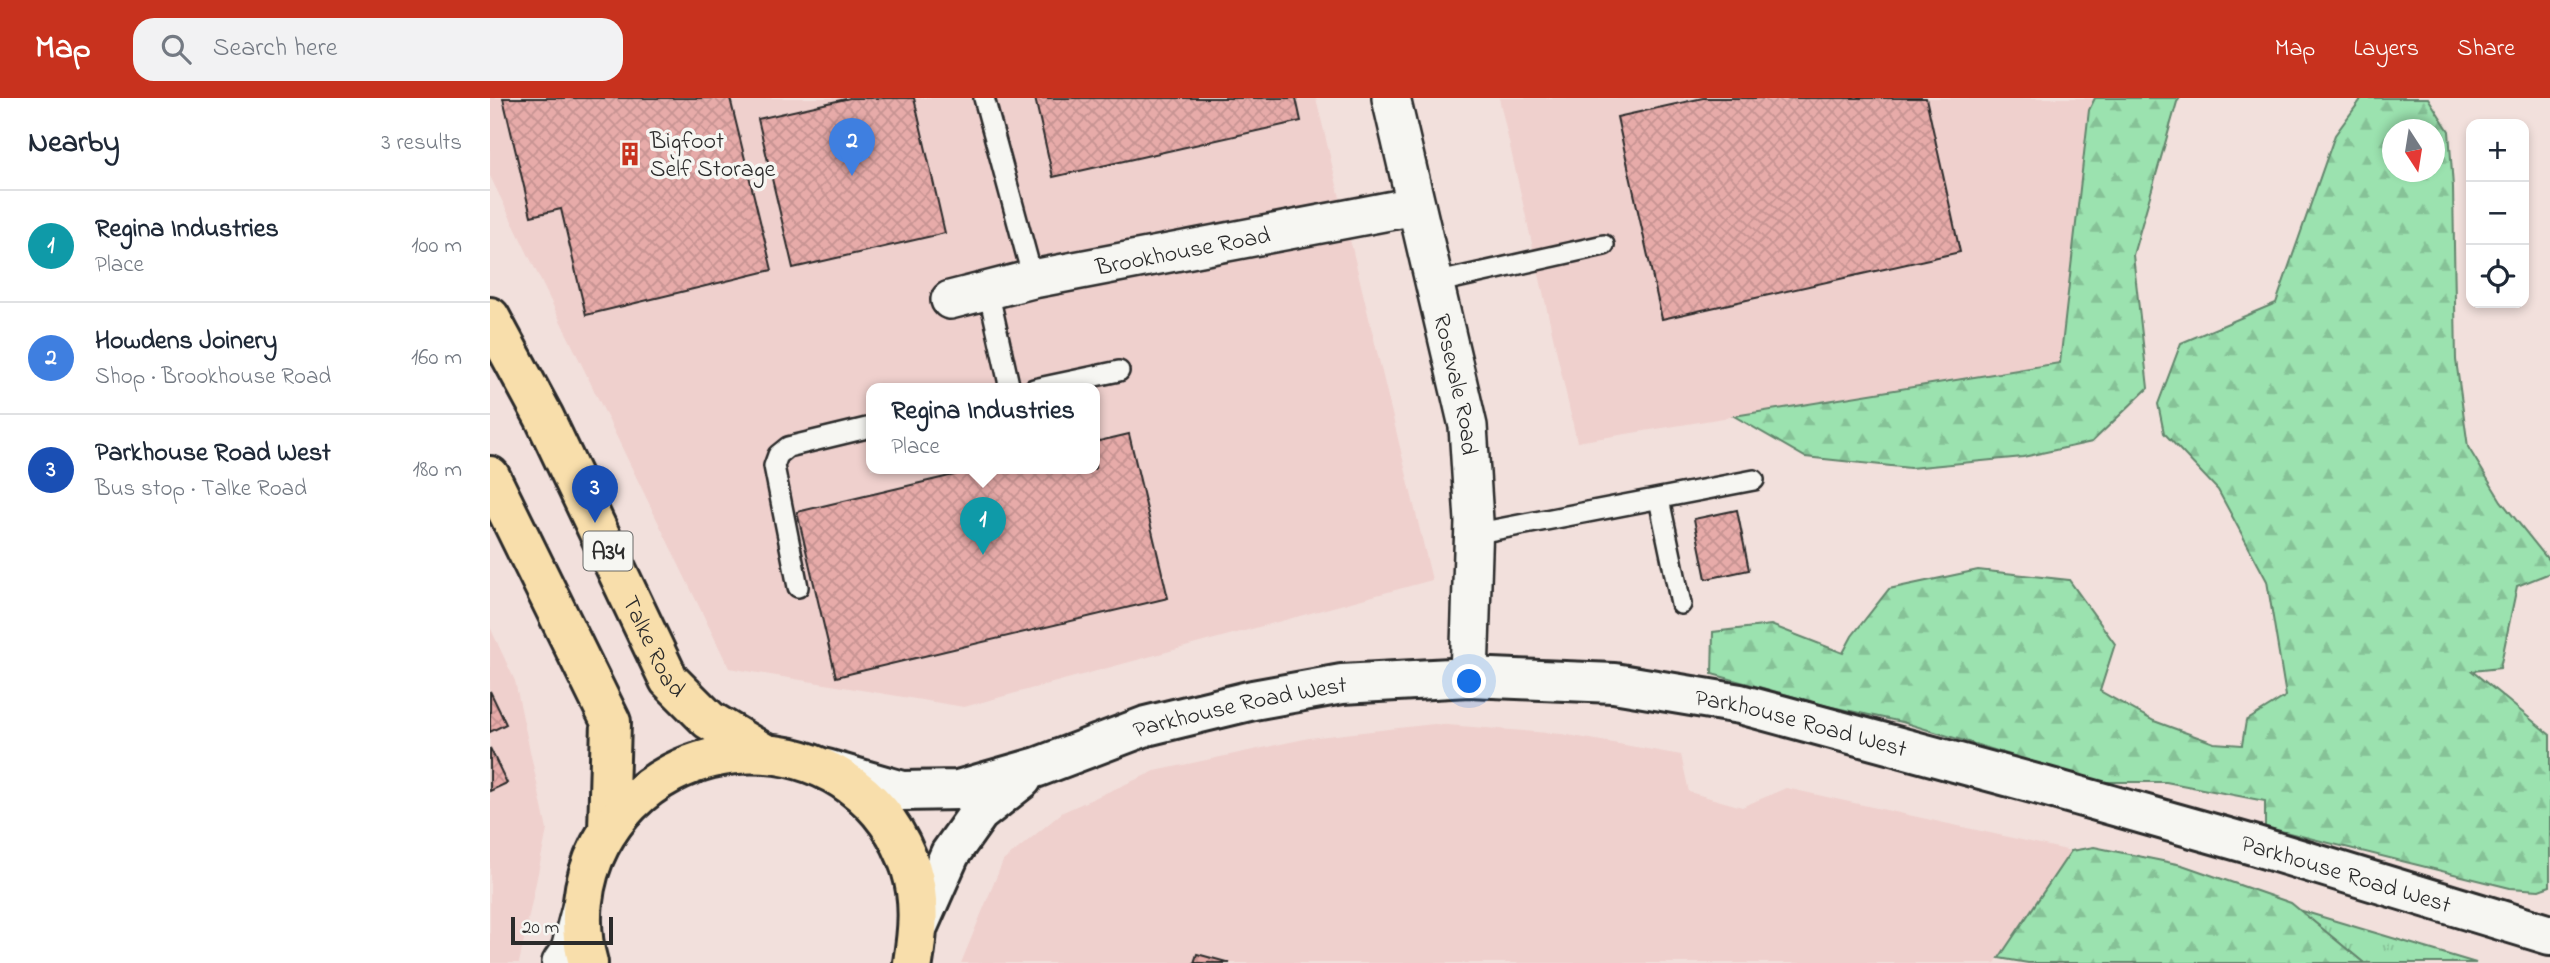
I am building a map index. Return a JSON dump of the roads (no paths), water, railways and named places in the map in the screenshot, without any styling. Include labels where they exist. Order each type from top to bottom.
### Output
[{"type":"highway","name":"Talke Road","points":[[490,317],[544,417],[669,680],[709,720],[764,753]]},
{"type":"highway","name":"A34","points":[[490,476],[611,722],[608,831]]},
{"type":"highway","name":"A34","points":[[588,963],[582,925],[583,898],[596,852],[608,831],[627,806],[650,785],[677,769],[705,758],[735,752],[783,755],[821,767],[845,781],[867,799],[886,820],[911,869],[917,897],[919,924],[913,963]]},
{"type":"street","name":"Rosevale Road","points":[[1391,98],[1468,426],[1473,534],[1469,677]]},
{"type":"street","name":"Brookhouse Road","points":[[950,300],[1033,279],[1415,206]]},
{"type":"street","name":"Parkhouse Road West","points":[[821,767],[902,791],[958,790],[1038,767],[1146,726],[1253,700],[1342,684],[1469,677],[1614,683],[1740,704],[2253,845],[2550,935]]},
{"type":"street","name":"Parkhouse Road West","points":[[919,924],[950,853],[979,813],[1038,767]]},
{"type":"street","points":[[562,963],[570,950],[583,898]]},
{"type":"lane","points":[[984,98],[1033,279]]},
{"type":"lane","points":[[1434,284],[1604,245]]},
{"type":"lane","points":[[988,290],[1009,383]]},
{"type":"lane","points":[[1062,383],[1119,371]]},
{"type":"lane","points":[[798,587],[774,466],[778,455],[788,447],[866,428]]},
{"type":"lane","points":[[1473,534],[1755,480]]},
{"type":"lane","points":[[1659,499],[1681,604]]},
{"type":"place","name":"Bigfoot Self Storage","points":[[630,154]]},
{"type":"place","name":"Howdens Joinery","points":[[852,176]]},
{"type":"place","name":"Parkhouse Road West","points":[[595,523]]},
{"type":"place","name":"Regina Industries","points":[[983,555]]}]
